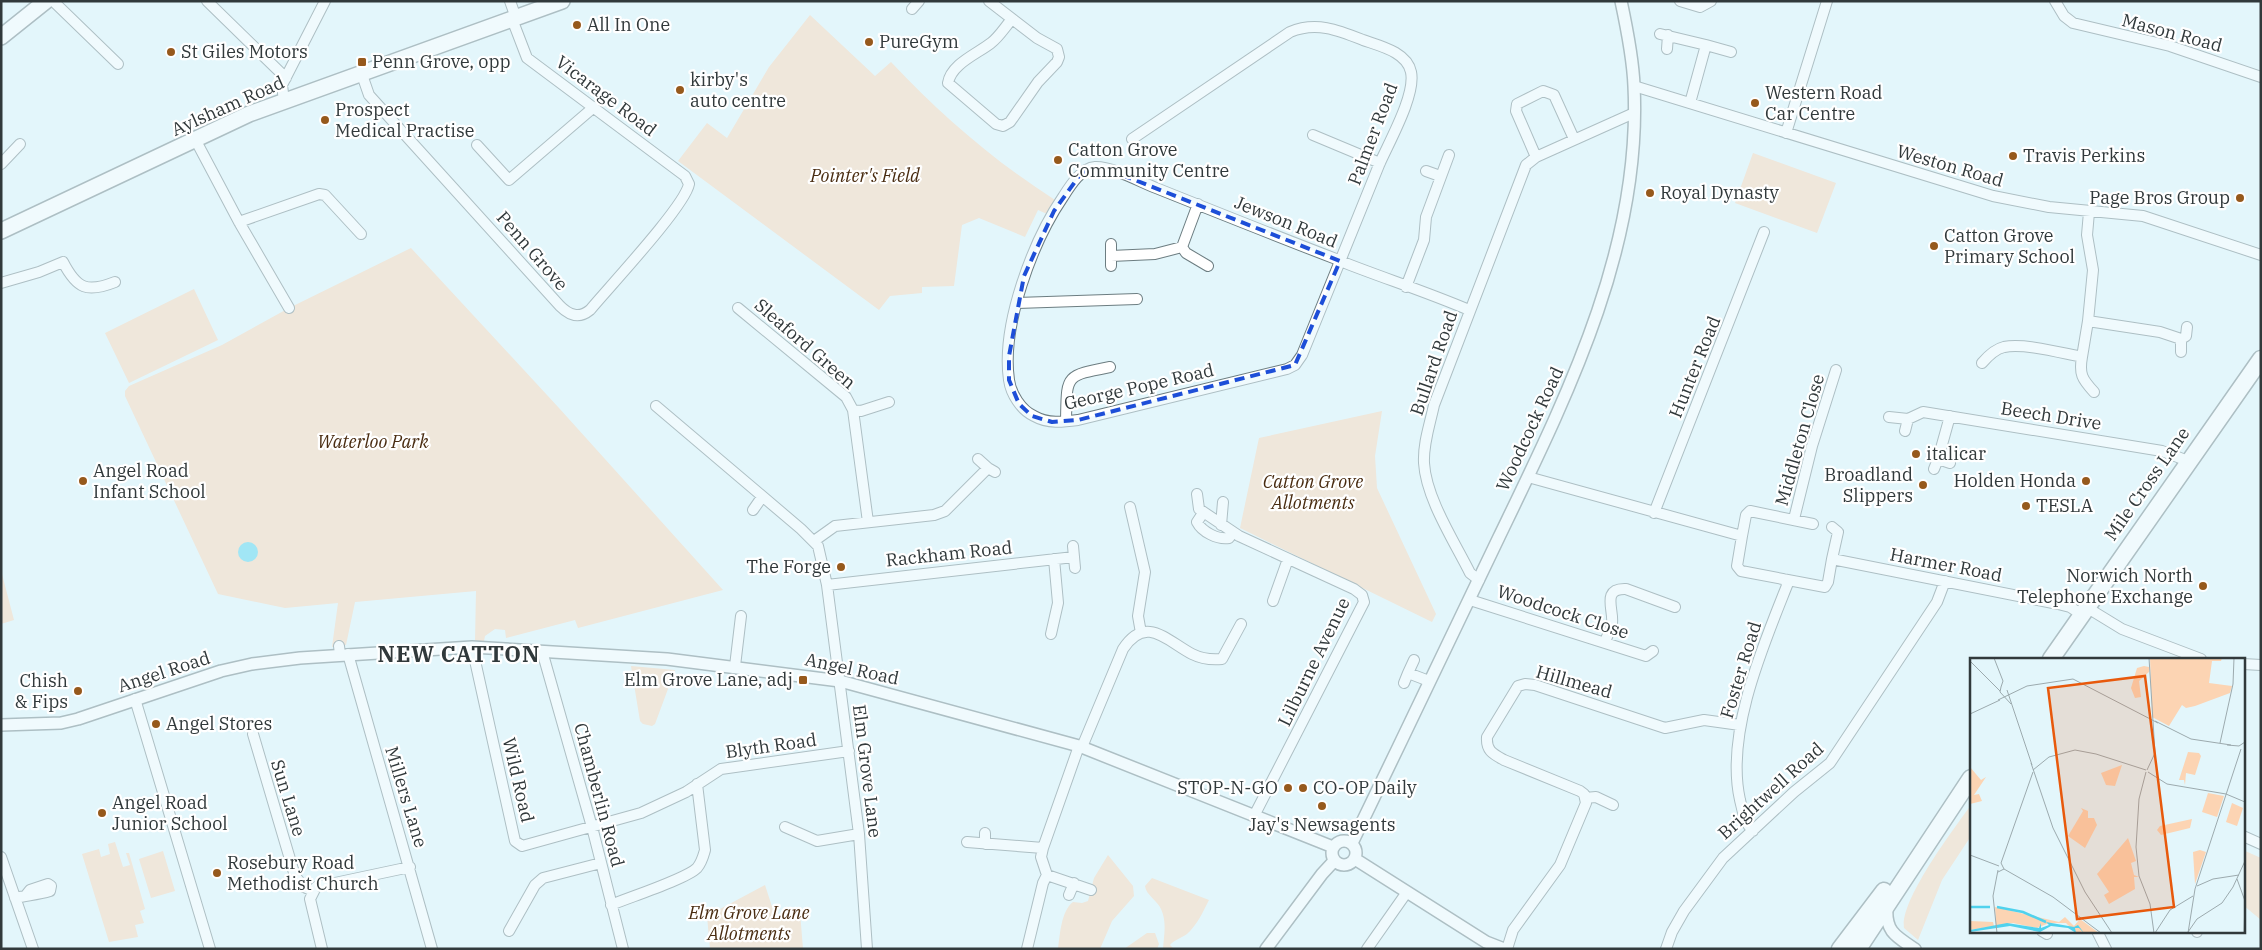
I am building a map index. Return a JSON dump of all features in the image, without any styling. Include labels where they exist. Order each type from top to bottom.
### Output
[{"type":"highway","name":"Mile Cross Lane","points":[[2052,658],[2261,358]]},
{"type":"highway","points":[[1858,949],[1924,845],[1970,779]]},
{"type":"highway","points":[[1840,949],[1889,885],[1924,845]]},
{"type":"main road","points":[[2,36],[46,1]]},
{"type":"main road","name":"Aylsham Road","points":[[1,231],[195,139],[284,101],[562,1]]},
{"type":"street","points":[[53,1],[118,64]]},
{"type":"street","points":[[207,1],[286,78]]},
{"type":"street","points":[[284,101],[282,85],[326,1]]},
{"type":"street","name":"Vicarage Road","points":[[510,1],[527,58],[685,176],[689,184],[688,191]]},
{"type":"street","points":[[990,1],[1037,38],[1057,49],[1059,57],[1057,62],[1038,82],[1010,122],[1003,126],[996,124],[948,83],[949,78],[960,65],[992,42],[1012,19]]},
{"type":"street","name":"Woodcock Road","points":[[1352,843],[1470,600],[1574,379],[1604,294],[1624,210],[1633,143],[1634,86],[1622,1]]},
{"type":"street","points":[[1680,1],[1700,7],[1711,1]]},
{"type":"street","points":[[1786,133],[1827,1]]},
{"type":"street","name":"Mason Road","points":[[2055,1],[2064,16],[2073,23],[2170,46],[2261,77]]},
{"type":"street","name":"Palmer Road","points":[[1132,139],[1290,32],[1303,26],[1331,28],[1399,55],[1405,60],[1411,72],[1412,84],[1340,261]]},
{"type":"street","points":[[1667,48],[1664,34],[1731,52]]},
{"type":"street","points":[[1690,103],[1706,45]]},
{"type":"street","name":"Penn Grove","points":[[361,72],[369,95],[567,313],[583,315],[590,310],[654,236],[688,191]]},
{"type":"street","name":"Weston Road","points":[[1634,86],[1994,196],[2089,212],[2143,216],[2261,255]]},
{"type":"street","points":[[1536,157],[1516,111],[1517,104],[1523,100],[1543,91],[1554,95],[1574,139]]},
{"type":"street","points":[[477,145],[509,180],[594,107]]},
{"type":"street","name":"Bullard Road","points":[[1479,580],[1470,573],[1427,484],[1424,462],[1425,444],[1434,405],[1520,175],[1526,165],[1536,157],[1634,113]]},
{"type":"street","points":[[1313,135],[1380,163]]},
{"type":"street","points":[[195,139],[239,222],[289,308]]},
{"type":"street","points":[[1,164],[20,144]]},
{"type":"street","points":[[1406,287],[1424,240],[1426,217],[1449,155]]},
{"type":"street","name":"Jewson Road","points":[[1090,168],[1107,169],[1469,310]]},
{"type":"street","name":"George Pope Road","points":[[1090,168],[1082,172],[1054,211],[1038,241],[1024,276],[1016,304],[1009,356],[1009,380],[1019,404],[1032,416],[1052,422],[1066,422],[1287,369],[1295,364],[1302,355],[1340,261]]},
{"type":"street","points":[[1426,171],[1440,176]]},
{"type":"street","points":[[239,222],[319,194],[325,195],[362,234]]},
{"type":"street","points":[[1182,247],[1198,204]]},
{"type":"street","points":[[2089,212],[2087,235],[2093,270],[2080,372],[2082,379],[2094,392]]},
{"type":"street","name":"Hunter Road","points":[[1654,513],[1764,232]]},
{"type":"street","points":[[1111,244],[1111,261],[1155,254],[1182,247]]},
{"type":"street","points":[[1182,247],[1186,253],[1208,266]]},
{"type":"street","points":[[1,283],[39,272],[63,262],[71,279],[80,286],[99,288],[116,282]]},
{"type":"street","points":[[1016,304],[1137,299]]},
{"type":"street","name":"Sleaford Green","points":[[738,308],[846,397],[854,410],[868,522]]},
{"type":"street","points":[[2088,321],[2160,332],[2181,339]]},
{"type":"street","points":[[2181,339],[2186,336],[2187,327]]},
{"type":"street","points":[[2180,352],[2181,339]]},
{"type":"street","points":[[1982,363],[1992,352],[2003,347],[2016,346],[2082,357]]},
{"type":"street","points":[[1066,422],[1068,383],[1072,378],[1081,368],[1110,367]]},
{"type":"street","name":"Middleton Close","points":[[1794,519],[1812,446],[1836,370]]},
{"type":"street","points":[[854,410],[861,411],[889,402]]},
{"type":"street","points":[[656,406],[814,542],[835,526],[934,515],[945,511],[992,470],[978,459]]},
{"type":"street","name":"Beech Drive","points":[[1889,417],[1908,419],[1919,412],[1950,416],[2162,451],[2188,461]]},
{"type":"street","points":[[1934,469],[1950,416]]},
{"type":"street","points":[[1905,431],[1908,419]]},
{"type":"street","points":[[1938,458],[1950,463]]},
{"type":"street","points":[[1528,477],[1742,536]]},
{"type":"street","points":[[1197,494],[1199,509],[1203,513],[1197,522],[1206,531],[1222,539],[1229,538],[1233,532]]},
{"type":"street","points":[[753,510],[762,497]]},
{"type":"street","points":[[1221,525],[1223,502]]},
{"type":"street","points":[[1130,508],[1145,572],[1138,616],[1141,633]]},
{"type":"street","points":[[1813,524],[1750,511],[1746,515],[1737,566],[1741,571],[1825,586],[1828,582],[1838,532],[1832,527]]},
{"type":"street","name":"Lilburne Avenue","points":[[1203,513],[1233,532],[1354,589],[1362,595],[1364,602],[1254,816]]},
{"type":"street","name":"Elm Grove Lane","points":[[814,542],[822,558],[840,681],[859,834],[867,949]]},
{"type":"street","points":[[1073,546],[1075,568]]},
{"type":"street","name":"Rackham Road","points":[[827,585],[1074,557]]},
{"type":"street","points":[[1051,634],[1058,603],[1054,559]]},
{"type":"street","points":[[1273,601],[1288,559]]},
{"type":"street","name":"Harmer Road","points":[[1832,559],[1945,580],[2070,607],[2198,658]]},
{"type":"street","name":"Foster Road","points":[[1753,831],[1744,818],[1738,790],[1736,771],[1740,726],[1788,583],[1783,579]]},
{"type":"street","name":"Brightwell Road","points":[[1666,949],[1672,932],[1704,881],[1723,858],[1794,792],[1830,763],[1937,602],[1945,580]]},
{"type":"street","points":[[1605,642],[1612,622],[1610,600],[1613,593],[1618,589],[1626,589],[1675,607]]},
{"type":"street","name":"Woodcock Close","points":[[1470,600],[1649,657]]},
{"type":"street","points":[[734,666],[742,616]]},
{"type":"street","points":[[1027,949],[1043,883],[1047,875],[1041,857],[1043,848],[1081,746],[1123,649],[1131,637],[1141,633],[1156,634],[1174,640],[1191,653],[1213,659],[1222,658],[1241,624]]},
{"type":"street","name":"Angel Road","points":[[1,725],[61,722],[231,669],[342,651],[472,647],[634,656],[734,666],[840,681],[1081,746],[1333,847]]},
{"type":"street","name":"Wild Road","points":[[472,647],[515,841],[522,846],[592,827]]},
{"type":"street","name":"Millers Lane","points":[[342,651],[410,867],[432,949]]},
{"type":"street","name":"Chamberlin Road","points":[[542,651],[592,827],[623,949]]},
{"type":"street","points":[[1414,660],[1406,678],[1430,681]]},
{"type":"street","points":[[2244,664],[2261,665]]},
{"type":"street","name":"Hillmead","points":[[1613,805],[1596,798],[1585,798],[1580,791],[1492,754],[1486,746],[1487,737],[1518,686],[1525,684],[1535,685],[1665,728],[1704,720],[1740,726]]},
{"type":"street","points":[[135,699],[210,949]]},
{"type":"street","name":"Sun Lane","points":[[253,734],[295,876],[304,887],[313,891]]},
{"type":"street","name":"Blyth Road","points":[[592,827],[641,814],[674,798],[721,769],[849,752]]},
{"type":"street","points":[[611,904],[683,876],[696,869],[703,861],[705,850],[697,784]]},
{"type":"street","points":[[1355,859],[1486,942],[1505,949],[1513,930],[1560,865],[1586,809],[1585,798]]},
{"type":"street","points":[[785,827],[817,841],[859,834]]},
{"type":"street","points":[[2244,836],[2261,844]]},
{"type":"street","points":[[967,842],[985,839],[1043,848]]},
{"type":"street","points":[[1266,949],[1334,860],[1333,847],[1341,841],[1352,843],[1356,850],[1355,859]]},
{"type":"street","points":[[1,857],[20,897],[32,949]]},
{"type":"street","points":[[1334,860],[1345,865],[1355,859]]},
{"type":"street","points":[[509,931],[535,885],[543,878],[601,863]]},
{"type":"street","points":[[322,949],[310,899],[313,891],[319,886],[410,867]]},
{"type":"street","points":[[1047,875],[1091,890]]},
{"type":"street","points":[[1069,896],[1074,884]]},
{"type":"street","points":[[1367,949],[1407,892]]},
{"type":"street","points":[[1887,906],[1886,918],[1888,927],[1915,949]]},
{"type":"street","points":[[2098,932],[2106,949]]},
{"type":"highlighted area","points":[[1107,169],[1340,261],[1295,365],[1078,420],[1052,422],[1032,416],[1019,404],[1009,380],[1009,356],[1024,276],[1054,211],[1082,172]]},
{"type":"green space","name":"Pointer's Field","points":[[810,15],[875,76],[891,62],[949,119],[989,153],[1055,200],[1047,214],[1038,210],[1025,237],[979,218],[962,225],[954,286],[922,287],[922,293],[890,296],[879,310],[678,161],[707,123],[727,138],[769,67]]},
{"type":"green space","points":[[1753,153],[1836,183],[1817,233],[1735,203]]},
{"type":"green space","name":"Waterloo Park","points":[[411,248],[559,408],[723,590],[578,628],[575,620],[506,638],[505,630],[495,629],[485,636],[484,641],[475,641],[476,591],[355,602],[346,645],[332,647],[338,603],[285,608],[218,594],[125,396],[125,391],[129,386],[222,345],[289,308]]},
{"type":"green space","points":[[194,289],[218,340],[129,383],[105,333]]},
{"type":"green space","name":"Catton Grove Allotments","points":[[1382,411],[1375,456],[1377,488],[1436,614],[1432,622],[1240,528],[1259,438]]},
{"type":"green space","points":[[1,575],[14,620],[1,624]]},
{"type":"green space","points":[[631,666],[675,670],[655,724],[652,726],[643,724],[640,721]]},
{"type":"green space","points":[[1970,806],[1970,838],[1942,880],[1918,940],[1904,928],[1905,916],[1910,900],[1919,883]]},
{"type":"green space","points":[[115,842],[123,867],[130,865],[126,853],[129,853],[145,909],[140,911],[144,923],[135,925],[138,937],[109,942],[82,854],[99,849],[101,857],[110,854],[108,844]]},
{"type":"green space","points":[[2244,850],[2261,858],[2261,920],[2244,906]]},
{"type":"green space","points":[[163,851],[175,891],[151,898],[139,859]]},
{"type":"green space","points":[[1108,855],[1133,886],[1134,896],[1112,921],[1100,949],[1058,949],[1066,911],[1073,902],[1082,903],[1088,901],[1094,878]]},
{"type":"green space","points":[[1152,878],[1209,900],[1200,918],[1191,930],[1170,945],[1174,949],[1163,949],[1165,929],[1163,914],[1147,892],[1145,886]]},
{"type":"green space","name":"Elm Grove Lane Allotments","points":[[765,885],[776,919],[800,912],[803,949],[710,949],[707,916]]},
{"type":"green space","points":[[1147,933],[1155,933],[1159,944],[1157,949],[1124,949]]},
{"type":"water","points":[[244,542],[252,542],[258,548],[258,556],[252,562],[244,562],[238,556],[238,548]]},
{"type":"place","name":"All In One","points":[[577,25]]},
{"type":"place","name":"PureGym","points":[[869,42]]},
{"type":"place","name":"St Giles Motors","points":[[171,52]]},
{"type":"place","name":"Penn Grove, opp","points":[[362,62]]},
{"type":"place","name":"kirby's auto centre","points":[[680,90]]},
{"type":"place","name":"Western Road Car Centre","points":[[1755,103]]},
{"type":"place","name":"Prospect Medical Practise","points":[[325,120]]},
{"type":"place","name":"Travis Perkins","points":[[2013,156]]},
{"type":"place","name":"Catton Grove Community Centre","points":[[1058,160]]},
{"type":"place","name":"Royal Dynasty","points":[[1650,193]]},
{"type":"place","name":"Page Bros Group","points":[[2240,198]]},
{"type":"place","name":"Catton Grove Primary School","points":[[1934,246]]},
{"type":"place","name":"italicar","points":[[1916,454]]},
{"type":"place","name":"Angel Road Infant School","points":[[83,481]]},
{"type":"place","name":"Holden Honda","points":[[2086,481]]},
{"type":"place","name":"Broadland Slippers","points":[[1923,485]]},
{"type":"place","name":"TESLA","points":[[2026,506]]},
{"type":"place","name":"The Forge","points":[[841,567]]},
{"type":"place","name":"Norwich North Telephone Exchange","points":[[2203,586]]},
{"type":"place","name":"Elm Grove Lane, adj","points":[[803,680]]},
{"type":"place","name":"Chish & Fips","points":[[78,691]]},
{"type":"place","name":"Angel Stores","points":[[156,724]]},
{"type":"place","name":"STOP-N-GO","points":[[1288,788]]},
{"type":"place","name":"CO-OP Daily","points":[[1303,788]]},
{"type":"place","name":"Jay's Newsagents","points":[[1322,806]]},
{"type":"place","name":"Angel Road Junior School","points":[[102,813]]},
{"type":"place","name":"Rosebury Road Methodist Church","points":[[217,873]]},
{"type":"district","name":"NEW CATTON","points":[[459,654]]}]
